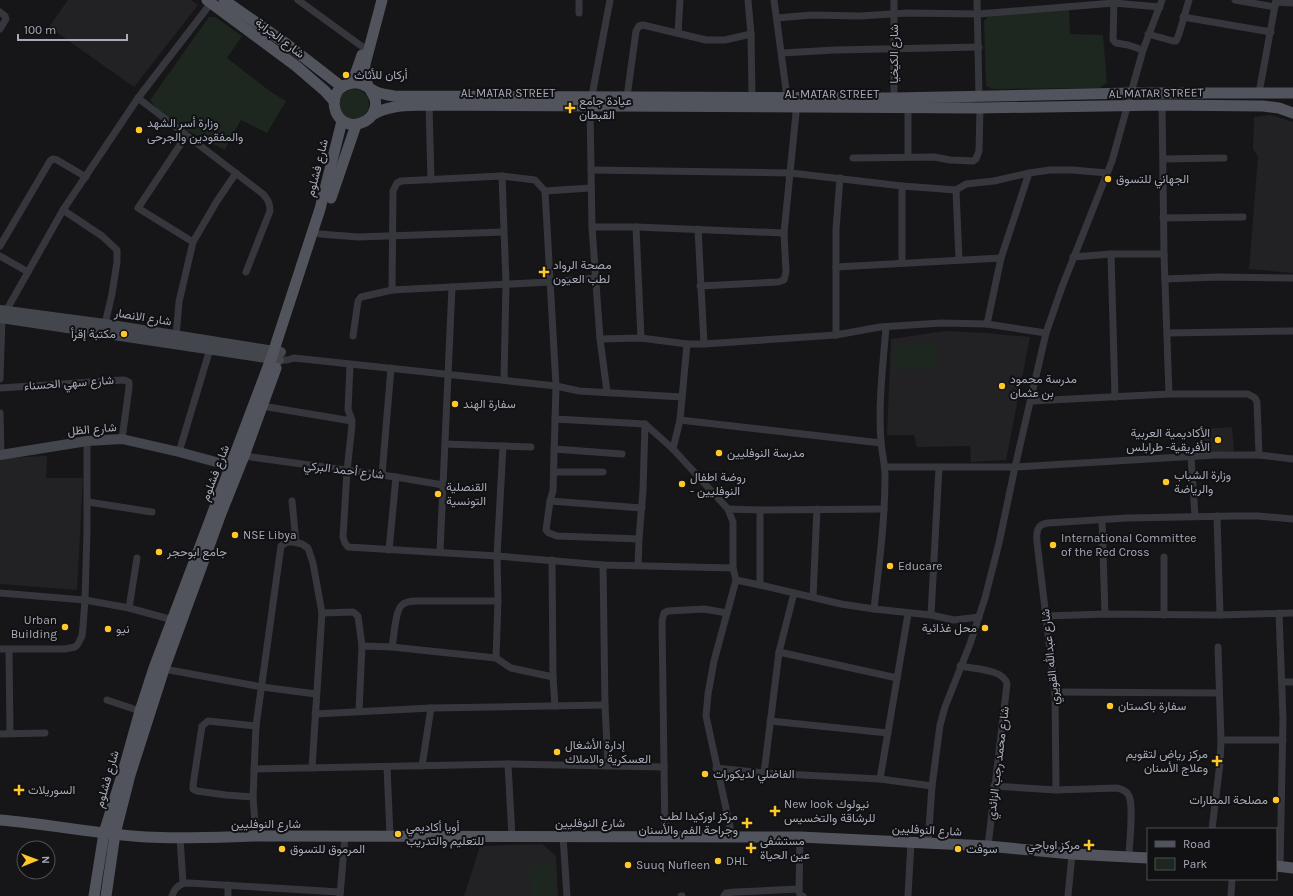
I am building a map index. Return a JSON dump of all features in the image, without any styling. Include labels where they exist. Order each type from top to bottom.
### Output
[{"type":"main road","name":"شارع الجرابة","points":[[224,0],[345,85]]},
{"type":"main road","points":[[377,0],[367,46],[365,73],[369,88],[375,98],[376,104],[372,115],[368,120],[356,125],[349,124],[337,115],[334,101],[335,96],[355,75],[367,46],[382,0]]},
{"type":"main road","name":"شارع الجرابة","points":[[209,2],[296,66],[326,91],[334,101]]},
{"type":"main road","points":[[345,85],[359,83],[383,94],[394,96],[591,101],[627,97],[752,97],[794,100]]},
{"type":"main road","points":[[894,103],[979,96],[1132,93],[1293,93]]},
{"type":"main road","name":"AL MATAR STREET","points":[[372,115],[380,110],[397,106],[591,101],[794,100],[894,103],[908,107],[980,108],[1162,105],[1263,106],[1279,108],[1293,113]]},
{"type":"main road","name":"شارع فشلوم","points":[[110,833],[127,773],[164,669],[262,406],[320,209],[342,120]]},
{"type":"main road","name":"شارع فشلوم","points":[[127,773],[140,711],[154,668],[231,466],[276,355],[320,234],[356,125]]},
{"type":"main road","name":"شارع الانصار","points":[[2,314],[105,324],[276,355]]},
{"type":"main road","name":"شارع الانصار","points":[[2,314],[210,349],[276,355]]},
{"type":"main road","name":"شارع الظل","points":[[0,455],[87,441],[122,439],[231,466]]},
{"type":"main road","name":"شارع النوفليين","points":[[0,820],[110,833],[180,838],[256,836],[800,837],[988,846],[1072,854],[1147,858]]},
{"type":"main road","points":[[94,896],[110,833]]},
{"type":"main road","points":[[106,896],[110,833]]},
{"type":"main road","points":[[1278,866],[1293,868]]},
{"type":"street","points":[[298,0],[306,2],[367,46]]},
{"type":"street","points":[[578,13],[579,0]]},
{"type":"street","points":[[607,392],[600,339],[590,188],[591,101],[610,0]]},
{"type":"street","points":[[678,33],[680,0]]},
{"type":"street","points":[[748,0],[751,34],[752,97]]},
{"type":"street","points":[[700,286],[784,280],[786,272],[784,233],[791,173],[794,100],[782,54],[774,0]]},
{"type":"street","name":"شارع الكيخيا","points":[[894,0],[894,103]]},
{"type":"street","points":[[978,0],[979,96]]},
{"type":"street","points":[[1148,34],[1174,42],[1176,41],[1189,0]]},
{"type":"street","points":[[1235,0],[1293,3]]},
{"type":"street","points":[[0,379],[2,314],[86,176],[138,98],[209,2]]},
{"type":"street","points":[[777,18],[812,15],[858,16],[908,13],[978,14],[1114,2],[1161,3],[1143,50],[1117,145],[1073,257],[1046,332],[999,544],[979,617],[945,707],[940,725],[932,786],[928,843]]},
{"type":"street","points":[[1114,2],[1113,40],[1116,43],[1143,50]]},
{"type":"street","points":[[1259,92],[1276,3]]},
{"type":"street","points":[[0,12],[5,16],[6,20],[0,29]]},
{"type":"street","points":[[1183,17],[1271,32]]},
{"type":"street","points":[[627,97],[638,28],[643,25],[706,40],[725,40],[751,34]]},
{"type":"street","points":[[782,54],[835,50],[979,47]]},
{"type":"street","points":[[138,98],[268,199],[270,204],[268,216],[246,272]]},
{"type":"street","points":[[429,105],[431,180]]},
{"type":"street","points":[[1162,105],[1163,218],[1169,394]]},
{"type":"street","points":[[908,107],[908,157]]},
{"type":"street","points":[[853,158],[934,157],[950,160],[976,159],[979,151],[980,108]]},
{"type":"street","points":[[186,136],[138,207],[139,210],[193,242]]},
{"type":"street","points":[[1163,159],[1224,158]]},
{"type":"street","points":[[0,246],[50,161],[53,159],[57,160],[86,176]]},
{"type":"street","points":[[591,170],[791,173],[902,186],[956,190],[966,184],[994,181],[1029,173],[1060,170],[1107,173]]},
{"type":"street","points":[[176,336],[179,302],[193,242],[217,201],[236,173]]},
{"type":"street","points":[[987,324],[1001,258],[1029,173]]},
{"type":"street","points":[[502,176],[506,283],[504,380]]},
{"type":"street","points":[[392,290],[393,191],[397,183],[502,176],[535,180],[545,191],[556,386],[554,491],[550,501],[546,529],[549,533],[557,536],[639,539]]},
{"type":"street","points":[[489,177],[502,184]]},
{"type":"street","points":[[836,335],[836,229],[840,178]]},
{"type":"street","points":[[902,186],[902,263]]},
{"type":"street","points":[[545,191],[590,188]]},
{"type":"street","points":[[956,190],[959,260]]},
{"type":"street","points":[[64,210],[102,236],[117,250],[117,262],[112,294],[105,324]]},
{"type":"street","points":[[1163,218],[1243,217]]},
{"type":"street","points":[[592,227],[636,227],[784,233]]},
{"type":"street","points":[[636,227],[641,338]]},
{"type":"street","points":[[698,229],[704,344]]},
{"type":"street","points":[[320,234],[356,237],[503,232]]},
{"type":"street","points":[[1073,257],[1111,254],[1164,254]]},
{"type":"street","points":[[1111,254],[1115,397]]},
{"type":"street","points":[[0,256],[28,272]]},
{"type":"street","points":[[836,267],[1001,258]]},
{"type":"street","points":[[1165,279],[1218,277],[1293,278]]},
{"type":"street","points":[[354,336],[358,301],[361,298],[392,290],[506,283],[550,282],[596,278]]},
{"type":"street","points":[[440,552],[452,286]]},
{"type":"street","points":[[600,339],[641,338],[687,344],[704,344],[836,335],[886,327],[941,323],[987,324],[1046,332]]},
{"type":"street","points":[[874,609],[884,510],[885,467],[881,443],[881,405],[886,327]]},
{"type":"street","points":[[1167,333],[1293,331]]},
{"type":"street","points":[[673,449],[680,420],[687,344]]},
{"type":"street","points":[[179,452],[210,349]]},
{"type":"street","points":[[276,355],[286,360],[294,358],[504,380],[579,390],[682,397]]},
{"type":"street","points":[[350,365],[348,410],[352,421],[343,537],[344,543],[350,547],[497,556],[603,565],[733,568]]},
{"type":"street","points":[[382,475],[391,368]]},
{"type":"street","name":"شارع سهي الحسناء","points":[[0,388],[124,380],[129,382],[122,439]]},
{"type":"street","points":[[1031,400],[1169,394],[1248,394],[1255,398],[1258,408],[1259,455]]},
{"type":"street","points":[[262,406],[352,421]]},
{"type":"street","points":[[0,413],[0,455]]},
{"type":"street","points":[[555,419],[645,424],[673,449],[728,508],[733,530],[733,568],[736,580],[714,661],[706,706],[707,723],[732,836]]},
{"type":"street","points":[[680,420],[881,443]]},
{"type":"street","points":[[638,565],[645,424]]},
{"type":"street","points":[[0,649],[43,650],[75,647],[80,642],[82,636],[85,600],[88,502],[87,441]]},
{"type":"street","points":[[445,444],[531,447]]},
{"type":"street","points":[[496,658],[498,602],[497,556],[503,446]]},
{"type":"street","points":[[554,449],[622,454]]},
{"type":"street","points":[[885,467],[1015,467],[1215,455],[1259,455],[1293,459]]},
{"type":"street","name":"شارع أحمد البركي","points":[[244,456],[443,485]]},
{"type":"street","points":[[1191,457],[1195,516]]},
{"type":"street","points":[[931,615],[939,468]]},
{"type":"street","points":[[554,472],[602,472]]},
{"type":"street","points":[[388,550],[396,477]]},
{"type":"street","points":[[292,501],[296,542]]},
{"type":"street","points":[[550,501],[642,508]]},
{"type":"street","points":[[88,502],[152,512]]},
{"type":"street","points":[[728,508],[760,510],[884,510]]},
{"type":"street","points":[[813,597],[817,509]]},
{"type":"street","points":[[760,510],[760,585]]},
{"type":"street","points":[[1105,614],[1102,520],[1195,516],[1258,516],[1293,519]]},
{"type":"street","points":[[1217,516],[1220,615]]},
{"type":"street","name":"شارع عبدالله القويري","points":[[1056,790],[1056,692],[1036,533],[1040,526],[1048,523],[1102,520]]},
{"type":"street","points":[[256,836],[253,797],[256,726],[282,546],[287,542],[296,542],[306,546],[309,551],[313,563],[322,613],[312,768]]},
{"type":"street","points":[[1164,557],[1164,615]]},
{"type":"street","points":[[129,608],[137,558]]},
{"type":"street","points":[[552,560],[553,677],[555,706]]},
{"type":"street","points":[[603,565],[605,705],[608,766]]},
{"type":"street","points":[[736,580],[841,604],[908,614],[931,615],[954,620],[979,617]]},
{"type":"street","points":[[0,593],[85,600],[129,608],[173,620]]},
{"type":"street","points":[[764,774],[779,652],[794,593]]},
{"type":"street","points":[[392,647],[398,611],[402,604],[417,601],[498,602]]},
{"type":"street","points":[[665,836],[662,621],[664,613],[668,611],[704,609],[727,612]]},
{"type":"street","points":[[322,613],[355,613],[359,619],[362,646],[359,711]]},
{"type":"street","points":[[1278,866],[1283,740],[1279,613]]},
{"type":"street","points":[[1046,616],[1105,614],[1220,615],[1293,613]]},
{"type":"street","points":[[880,779],[908,614]]},
{"type":"street","points":[[362,646],[392,647],[496,658],[511,668],[553,677]]},
{"type":"street","points":[[1212,828],[1220,763],[1221,740],[1218,647]]},
{"type":"street","points":[[9,650],[10,733]]},
{"type":"street","points":[[779,652],[897,678]]},
{"type":"street","name":"شارع محمد رجب الزائدي","points":[[960,666],[998,673],[1006,680],[1007,690],[994,786],[988,846]]},
{"type":"street","points":[[164,669],[262,687],[316,694]]},
{"type":"street","points":[[1282,682],[1293,682]]},
{"type":"street","points":[[1056,692],[1219,693]]},
{"type":"street","points":[[107,700],[140,711]]},
{"type":"street","points":[[315,714],[431,708],[605,705]]},
{"type":"street","points":[[422,766],[431,708]]},
{"type":"street","points":[[770,721],[888,733]]},
{"type":"street","points":[[253,797],[197,791],[193,788],[193,786],[202,726],[206,722],[256,726]]},
{"type":"street","points":[[0,734],[45,733]]},
{"type":"street","points":[[1221,740],[1283,740]]},
{"type":"street","points":[[254,769],[508,764],[664,767]]},
{"type":"street","points":[[508,764],[512,836]]},
{"type":"street","points":[[388,767],[390,836]]},
{"type":"street","points":[[716,768],[764,774],[880,779],[932,786]]},
{"type":"street","points":[[994,786],[1056,790],[1122,789],[1127,792],[1131,801],[1129,857]]},
{"type":"street","points":[[172,896],[176,887],[183,883],[228,885],[281,892],[340,894],[345,836]]},
{"type":"street","points":[[564,836],[567,896]]},
{"type":"street","points":[[724,896],[726,893],[735,892],[801,893],[800,837]]},
{"type":"street","points":[[180,838],[183,883]]},
{"type":"street","points":[[908,896],[911,842]]},
{"type":"street","points":[[1068,896],[1072,854]]},
{"type":"street","points":[[1231,896],[1232,880]]},
{"type":"street","points":[[228,885],[228,896]]},
{"type":"shaded area","points":[[68,0],[191,0],[198,5],[134,87],[49,27]]},
{"type":"shaded area","points":[[1270,115],[1293,122],[1293,273],[1249,269],[1258,157],[1253,149],[1254,117]]},
{"type":"shaded area","points":[[945,331],[1030,337],[1006,460],[971,462],[970,446],[917,447],[914,435],[887,435],[891,339]]},
{"type":"shaded area","name":"الأكاديمية العربية الأفريقية- طرابلس","points":[[1232,427],[1234,451],[1204,453],[1203,429]]},
{"type":"shaded area","points":[[47,456],[46,478],[83,478],[77,590],[0,584],[0,458]]},
{"type":"shaded area","points":[[542,844],[556,856],[558,896],[464,896],[480,846]]},
{"type":"green space","points":[[1069,9],[1070,34],[1103,35],[1107,83],[1099,88],[993,89],[986,86],[984,21],[991,13]]},
{"type":"green space","points":[[209,17],[215,17],[242,36],[227,58],[271,92],[286,101],[267,133],[241,120],[225,150],[166,120],[150,100]]},
{"type":"green space","points":[[354,89],[360,90],[368,98],[368,110],[360,118],[354,119],[348,118],[340,110],[339,104],[340,98],[348,90]]},
{"type":"green space","points":[[937,344],[937,370],[893,370],[893,345]]},
{"type":"green space","points":[[553,864],[555,896],[531,896],[529,866]]},
{"type":"place","name":"أركان للأثاث","points":[[346,75]]},
{"type":"place","name":"عيادة جامع القبطان","points":[[570,108]]},
{"type":"place","name":"وزارة أسر الشهد والمفقودين والجرحى","points":[[139,130]]},
{"type":"place","name":"الجهاني للتسوق","points":[[1108,179]]},
{"type":"place","name":"مصحة الرواد لطب العيون","points":[[544,272]]},
{"type":"place","name":"مكتبة إقرأ","points":[[124,334]]},
{"type":"place","name":"مدرسة محمود بن عثمان","points":[[1002,386]]},
{"type":"place","name":"سفارة الهند","points":[[455,404]]},
{"type":"place","name":"الأكاديمية العربية الأفريقية- طرابلس","points":[[1218,440]]},
{"type":"place","name":"مدرسة النوفليين","points":[[719,453]]},
{"type":"place","name":"وزارة الشباب والرياضة","points":[[1166,482]]},
{"type":"place","name":"روضة اطفال - النوفليين","points":[[682,484]]},
{"type":"place","name":"القنصلية التونسية","points":[[438,494]]},
{"type":"place","name":"NSE Libya","points":[[235,535]]},
{"type":"place","name":"International Committee of the Red Cross","points":[[1053,545]]},
{"type":"place","name":"جامع ابوحجر","points":[[159,552]]},
{"type":"place","name":"Educare","points":[[890,566]]},
{"type":"place","name":"Urban Building","points":[[65,627]]},
{"type":"place","name":"محل غذائية","points":[[985,628]]},
{"type":"place","name":"نيو","points":[[108,629]]},
{"type":"place","name":"سفارة باكستان","points":[[1110,706]]},
{"type":"place","name":"إدارة الأشغال العسكرية والاملاك","points":[[557,752]]},
{"type":"place","name":"مركز رياض لتقويم وعلاج الأسنان","points":[[1217,761]]},
{"type":"place","name":"الفاضلي لديكورات","points":[[705,774]]},
{"type":"place","name":"السوريلات","points":[[19,790]]},
{"type":"place","name":"مصلحة المطارات","points":[[1276,800]]},
{"type":"place","name":"New look نيولوك للرشاقة والتخسيس","points":[[775,811]]},
{"type":"place","name":"مركز اوركيدا لطب وجراحة الفم والأسنان","points":[[747,823]]},
{"type":"place","name":"أويا أكاديمي للتعليم والتدريب","points":[[398,834]]},
{"type":"place","name":"مركز اوباجي","points":[[1089,845]]},
{"type":"place","name":"مستشفى عين الحياة","points":[[751,848]]},
{"type":"place","name":"المرموق للتسوق","points":[[282,849]]},
{"type":"place","name":"سوفت","points":[[958,849]]},
{"type":"place","name":"DHL","points":[[718,861]]},
{"type":"place","name":"Suuq Nufleen","points":[[628,865]]}]
